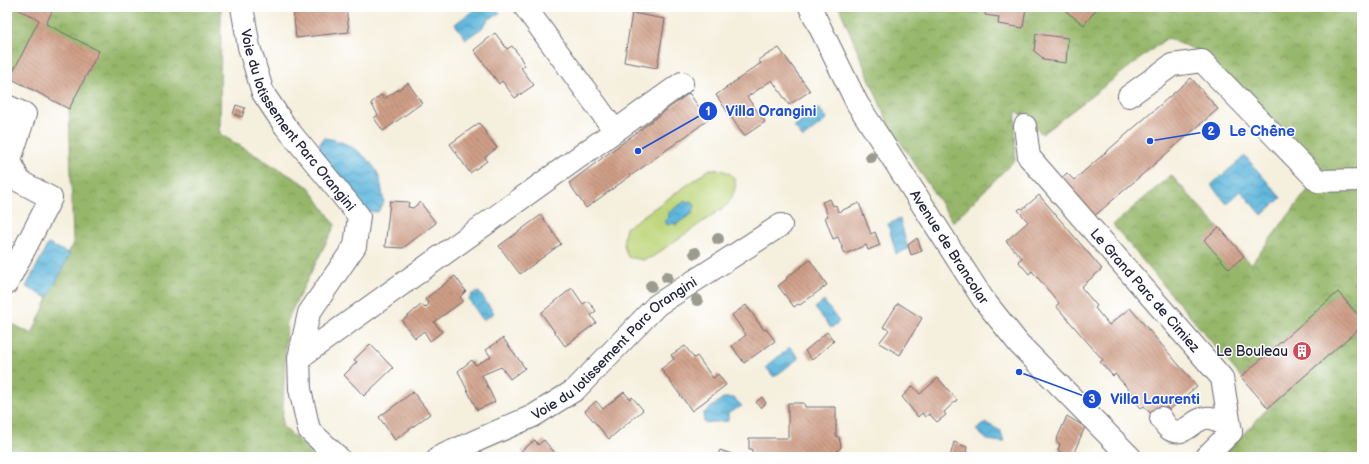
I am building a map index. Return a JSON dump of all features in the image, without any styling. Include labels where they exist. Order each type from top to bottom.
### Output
[{"type":"street","name":"Voie du lotissement Parc Orangini","points":[[242,7],[249,47],[263,92],[285,126],[359,216],[355,246],[309,313],[299,358],[300,389],[309,430],[338,457]]},
{"type":"street","points":[[525,7],[615,131]]},
{"type":"street","name":"Avenue de Brancolar","points":[[810,7],[857,103],[983,299],[1019,344],[1130,457]]},
{"type":"street","points":[[1129,96],[1172,65],[1202,61],[1318,181],[1362,180]]},
{"type":"street","points":[[299,358],[682,83]]},
{"type":"street","points":[[7,106],[25,114],[10,160],[19,181],[51,198],[7,283]]},
{"type":"street","name":"Le Grand Parc de Cimiez","points":[[1025,126],[1030,157],[1222,378],[1231,432]]},
{"type":"street","name":"Voie du lotissement Parc Orangini","points":[[439,457],[533,416],[575,390],[657,305],[781,225]]},
{"type":"street","points":[[1160,418],[1169,429],[1174,431],[1182,431],[1199,419],[1211,419],[1221,422],[1231,432],[1206,457]]},
{"type":"green space","points":[[7,7],[221,7],[220,134],[309,187],[335,225],[287,320],[282,426],[317,457],[7,457],[7,321],[32,334],[73,243],[69,109],[7,76]]},
{"type":"green space","points":[[839,7],[1362,7],[1362,319],[1338,292],[1241,377],[1113,225],[1171,175],[1251,264],[1320,174],[1198,51],[1167,38],[1042,134],[1016,110],[1015,160],[953,222],[888,123]]},
{"type":"green space","points":[[710,169],[726,172],[734,179],[734,190],[727,205],[652,257],[643,260],[628,257],[624,242],[626,228]]},
{"type":"green space","points":[[1362,326],[1362,457],[1222,457],[1268,408]]},
{"type":"water","points":[[478,7],[496,7],[500,13],[489,19],[482,28],[466,39],[455,24]]},
{"type":"water","points":[[819,108],[827,119],[803,138],[794,126]]},
{"type":"water","points":[[324,138],[340,141],[361,153],[372,165],[380,178],[384,202],[378,212],[364,211],[314,152]]},
{"type":"water","points":[[1245,156],[1281,198],[1262,215],[1241,191],[1227,204],[1211,185]]},
{"type":"water","points":[[685,201],[686,203],[690,201],[694,203],[695,207],[692,211],[693,213],[675,225],[674,223],[667,225],[665,220],[669,216],[667,214]]},
{"type":"water","points":[[900,219],[908,249],[896,254],[888,224]]},
{"type":"water","points":[[48,244],[70,254],[48,298],[26,287]]},
{"type":"water","points":[[479,292],[494,313],[483,320],[469,300],[472,294]]},
{"type":"water","points":[[824,301],[839,322],[831,328],[815,308]]},
{"type":"water","points":[[790,347],[799,358],[774,377],[766,367]]},
{"type":"water","points":[[723,398],[734,398],[742,406],[728,413],[728,421],[704,423],[703,414]]},
{"type":"water","points":[[986,423],[1001,431],[1004,442],[987,440],[976,430]]},
{"type":"building","points":[[13,7],[54,7],[46,24],[99,51],[69,109],[10,78],[39,20]]},
{"type":"building","points":[[308,7],[346,7],[349,32],[296,38],[293,9]]},
{"type":"building","points":[[986,7],[1026,7],[1023,28],[998,24],[999,17],[985,15]]},
{"type":"building","points":[[1064,7],[1098,7],[1084,25],[1063,9]]},
{"type":"building","points":[[632,13],[665,19],[657,68],[624,62]]},
{"type":"building","points":[[495,33],[507,49],[512,46],[519,55],[525,66],[521,68],[534,85],[515,98],[502,81],[499,84],[474,50]]},
{"type":"building","points":[[1036,34],[1068,38],[1066,63],[1043,60],[1043,58],[1034,51]]},
{"type":"building","points":[[779,48],[810,91],[789,105],[772,80],[747,97],[765,122],[744,136],[716,95],[761,63],[758,60]]},
{"type":"building","points":[[1191,78],[1218,109],[1091,219],[1058,181],[1067,173],[1074,180]]},
{"type":"building","points":[[408,83],[422,103],[383,131],[374,118],[378,115],[371,103],[381,95],[384,99]]},
{"type":"building","points":[[689,93],[708,120],[586,208],[569,183]]},
{"type":"building","points":[[236,105],[245,108],[242,117],[233,114]]},
{"type":"building","points":[[479,123],[497,148],[485,157],[487,161],[470,173],[450,144]]},
{"type":"building","points":[[1039,195],[1102,269],[1081,287],[1097,306],[1095,308],[1109,325],[1130,308],[1197,386],[1157,421],[1144,406],[1141,408],[1131,396],[1133,394],[1115,374],[1113,376],[1100,362],[1103,360],[1056,306],[1059,303],[1032,271],[1029,274],[1018,261],[1022,258],[1006,241],[1028,222],[1018,210],[1021,208],[1023,209]]},
{"type":"building","points":[[830,199],[833,206],[836,205],[838,212],[859,203],[871,234],[875,232],[880,245],[868,250],[866,245],[845,254],[838,237],[833,239],[825,217],[828,216],[822,202]]},
{"type":"building","points":[[390,201],[409,202],[408,207],[413,208],[420,202],[436,223],[403,248],[385,247]]},
{"type":"building","points":[[541,215],[561,244],[520,274],[499,246]]},
{"type":"building","points":[[1219,227],[1244,256],[1229,269],[1204,240]]},
{"type":"building","points":[[917,238],[922,251],[911,255],[908,245]]},
{"type":"building","points":[[810,260],[827,285],[800,305],[798,304],[794,307],[778,286]]},
{"type":"building","points":[[455,276],[466,291],[460,297],[463,301],[434,322],[442,332],[430,341],[424,331],[415,338],[402,321],[422,304],[425,308],[429,304],[425,299]]},
{"type":"building","points":[[572,288],[583,304],[588,301],[596,311],[591,315],[596,323],[565,346],[541,313]]},
{"type":"building","name":"Le Bouleau","points":[[1338,292],[1362,319],[1362,326],[1268,408],[1241,377]]},
{"type":"building","points":[[898,303],[922,318],[900,355],[879,343],[889,330],[883,327]]},
{"type":"building","points":[[746,305],[764,330],[766,329],[775,341],[744,363],[732,346],[746,335],[732,315]]},
{"type":"building","points":[[827,332],[834,341],[812,360],[805,351]]},
{"type":"building","points":[[503,338],[525,368],[510,379],[501,367],[482,375],[495,402],[477,410],[458,371],[472,360],[475,365],[491,357],[486,350]]},
{"type":"building","points":[[370,344],[393,368],[364,396],[344,375],[357,362],[354,360]]},
{"type":"building","points":[[685,346],[694,358],[697,356],[713,378],[718,374],[726,385],[692,411],[661,369],[674,359],[671,355]]},
{"type":"building","points":[[938,378],[957,400],[944,412],[946,415],[937,422],[929,414],[925,417],[922,413],[918,417],[902,397],[913,386],[920,394]]},
{"type":"building","points":[[413,392],[430,414],[395,440],[379,417]]},
{"type":"building","points":[[624,392],[630,399],[632,397],[643,410],[609,439],[585,411],[596,401],[603,409]]},
{"type":"building","points":[[762,397],[766,403],[761,408],[756,402]]},
{"type":"building","points":[[788,403],[804,403],[805,407],[836,407],[836,436],[839,437],[841,447],[837,451],[837,456],[752,456],[752,449],[749,449],[749,438],[788,438]]},
{"type":"building","points":[[1067,416],[1085,427],[1072,457],[1068,457],[1058,450],[1060,444],[1056,441]]},
{"type":"building","points":[[535,440],[538,445],[544,440],[558,457],[525,457],[521,451]]},
{"type":"building","points":[[954,442],[967,447],[966,453],[977,457],[950,457]]},
{"type":"building","points":[[720,450],[740,457],[717,457]]},
{"type":"place","name":"Le Chêne","points":[[1150,141]]},
{"type":"place","name":"Villa Orangini","points":[[638,151]]},
{"type":"place","name":"Le Bouleau","points":[[1302,351]]},
{"type":"place","name":"Villa Laurenti","points":[[1019,372]]}]
